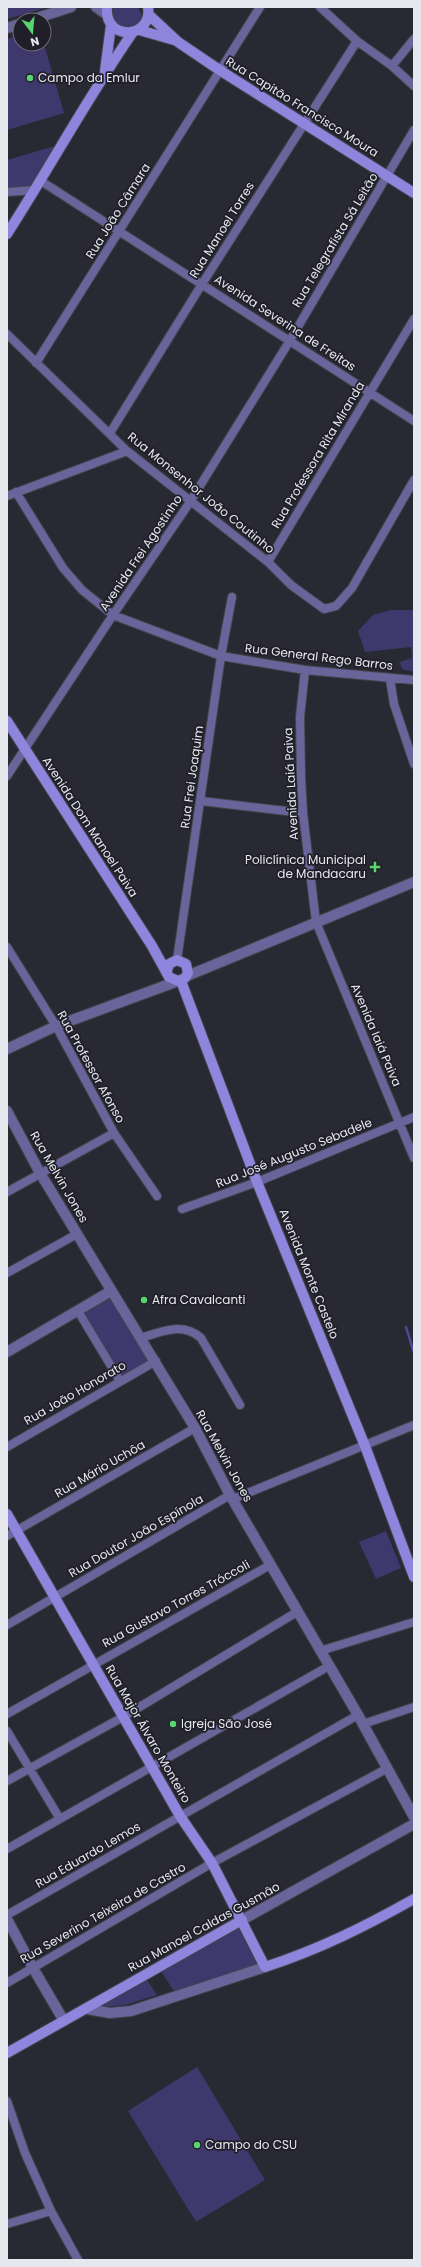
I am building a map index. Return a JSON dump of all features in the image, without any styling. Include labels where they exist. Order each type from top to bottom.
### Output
[{"type":"main road","points":[[105,72],[111,25],[106,10]]},
{"type":"main road","points":[[7,234],[41,181],[105,72],[136,31],[144,25],[148,11],[178,42]]},
{"type":"main road","points":[[111,25],[123,32],[136,31],[178,42]]},
{"type":"main road","name":"Rua Capitão Francisco Moura","points":[[178,42],[221,71],[414,193]]},
{"type":"main road","name":"Avenida Dom Manoel Paiva","points":[[7,721],[152,946],[167,972]]},
{"type":"main road","points":[[152,946],[179,962],[188,970],[182,979],[172,980],[167,972],[169,964],[179,962]]},
{"type":"main road","name":"Avenida Monte Castelo","points":[[182,979],[257,1182],[365,1446],[414,1577]]},
{"type":"main road","name":"Rua Major Álvaro Monteiro","points":[[7,1514],[180,1816],[212,1863],[265,1967]]},
{"type":"main road","points":[[265,1967],[299,1956],[346,1936],[414,1899]]},
{"type":"main road","name":"Rua Manoel Caldas Gusmão","points":[[7,2053],[242,1920]]},
{"type":"street","points":[[52,13],[71,7]]},
{"type":"street","points":[[96,7],[106,10]]},
{"type":"street","name":"Rua João Câmara","points":[[36,363],[260,7]]},
{"type":"street","points":[[325,9],[357,41],[392,66],[414,86]]},
{"type":"street","points":[[392,66],[414,39]]},
{"type":"street","name":"Rua Manoel Torres","points":[[110,433],[202,284],[357,41]]},
{"type":"street","name":"Rua Telegrafista Sá Leitão","points":[[289,342],[414,130]]},
{"type":"street","name":"Avenida Severina de Freitas","points":[[41,181],[202,284],[289,342],[414,421]]},
{"type":"street","points":[[7,192],[35,190]]},
{"type":"street","name":"Rua Professora Rita Miranda","points":[[268,562],[414,318]]},
{"type":"street","name":"Rua Monsenhor João Coutinho","points":[[7,334],[127,451],[268,562],[291,585],[324,609],[330,609],[341,602],[352,588],[414,480]]},
{"type":"street","name":"Avenida Frei Agostinho","points":[[7,776],[113,615],[190,502],[289,342]]},
{"type":"street","points":[[7,496],[127,451]]},
{"type":"street","name":"Rua General Rego Barros","points":[[16,492],[63,568],[82,590],[113,615],[221,656],[305,670],[414,680]]},
{"type":"street","name":"Rua Frei Joaquim","points":[[179,962],[221,656],[232,597]]},
{"type":"street","name":"Avenida Laiá Paiva","points":[[305,670],[300,718],[303,813],[316,922]]},
{"type":"street","points":[[390,679],[394,704],[414,764]]},
{"type":"street","points":[[201,801],[303,813]]},
{"type":"street","points":[[7,1049],[56,1026],[182,979],[213,964],[414,882]]},
{"type":"street","name":"Avenida Iaiá Paiva","points":[[316,922],[414,1158]]},
{"type":"street","name":"Rua Professor Afonso","points":[[7,947],[56,1026],[114,1133],[158,1196]]},
{"type":"street","points":[[179,962],[213,964]]},
{"type":"street","points":[[148,991],[167,972]]},
{"type":"street","name":"Rua Melvin Jones","points":[[7,1111],[40,1173],[76,1234],[156,1361],[195,1428],[231,1497],[388,1768],[414,1817]]},
{"type":"street","name":"Rua José Augusto Sebadele","points":[[182,1210],[257,1182],[414,1117]]},
{"type":"street","points":[[7,1192],[114,1133]]},
{"type":"street","points":[[7,1273],[76,1234]]},
{"type":"street","points":[[7,1352],[111,1291]]},
{"type":"street","points":[[78,1311],[120,1381]]},
{"type":"street","points":[[141,1338],[172,1329],[192,1331],[201,1338],[240,1405]]},
{"type":"street","name":"Rua João Honorato","points":[[7,1447],[156,1361]]},
{"type":"street","name":"Rua Doutor João Espínola","points":[[7,1625],[231,1497],[365,1446],[414,1425]]},
{"type":"street","name":"Rua Mário Uchôa","points":[[7,1536],[195,1428]]},
{"type":"street","name":"Rua Gustavo Torres Tróccoli","points":[[7,1714],[270,1565]]},
{"type":"street","points":[[7,1780],[123,1717],[297,1612]]},
{"type":"street","points":[[320,1651],[414,1622]]},
{"type":"street","points":[[7,1849],[329,1666]]},
{"type":"street","name":"Rua Eduardo Lemos","points":[[7,1915],[180,1816],[360,1720],[414,1707]]},
{"type":"street","points":[[7,1731],[60,1819]]},
{"type":"street","name":"Rua Severino Teixeira de Castro","points":[[7,1983],[212,1863],[388,1768]]},
{"type":"street","name":"Rua Manoel Caldas Gusmão","points":[[242,1920],[414,1824]]},
{"type":"street","points":[[7,1919],[33,1968],[64,2021]]},
{"type":"street","points":[[87,2009],[110,2013],[131,2011],[265,1967]]},
{"type":"street","points":[[7,2101],[25,2153],[51,2210],[78,2260]]},
{"type":"street","points":[[7,2224],[51,2210]]},
{"type":"shaded area","points":[[7,7],[49,7],[32,12],[12,12],[12,18],[7,19]]},
{"type":"shaded area","points":[[114,7],[138,7],[142,15],[139,24],[127,30],[115,25],[111,14]]},
{"type":"shaded area","name":"Campo da Emlur","points":[[12,37],[12,52],[46,52],[64,113],[7,130],[7,39]]},
{"type":"shaded area","points":[[55,146],[31,186],[7,189],[7,160]]},
{"type":"shaded area","points":[[391,610],[414,610],[414,672],[402,669],[400,662],[412,658],[411,647],[365,652],[358,631],[373,615]]},
{"type":"shaded area","points":[[112,1293],[156,1361],[120,1381],[78,1311]]},
{"type":"shaded area","points":[[386,1531],[401,1568],[376,1579],[359,1542]]},
{"type":"shaded area","points":[[240,1926],[259,1966],[175,1993],[161,1971]]},
{"type":"shaded area","points":[[147,1980],[157,1995],[125,2005],[99,2007]]},
{"type":"shaded area","name":"Campo do CSU","points":[[197,2067],[265,2180],[196,2222],[128,2111]]},
{"type":"waterway","points":[[406,1327],[414,1353]]},
{"type":"place","name":"Campo da Emlur","points":[[30,78]]},
{"type":"place","name":"Policlínica Municipal de Mandacaru","points":[[375,867]]},
{"type":"place","name":"Afra Cavalcanti","points":[[144,1300]]},
{"type":"place","name":"Igreja São José","points":[[173,1724]]},
{"type":"place","name":"Campo do CSU","points":[[197,2145]]}]
